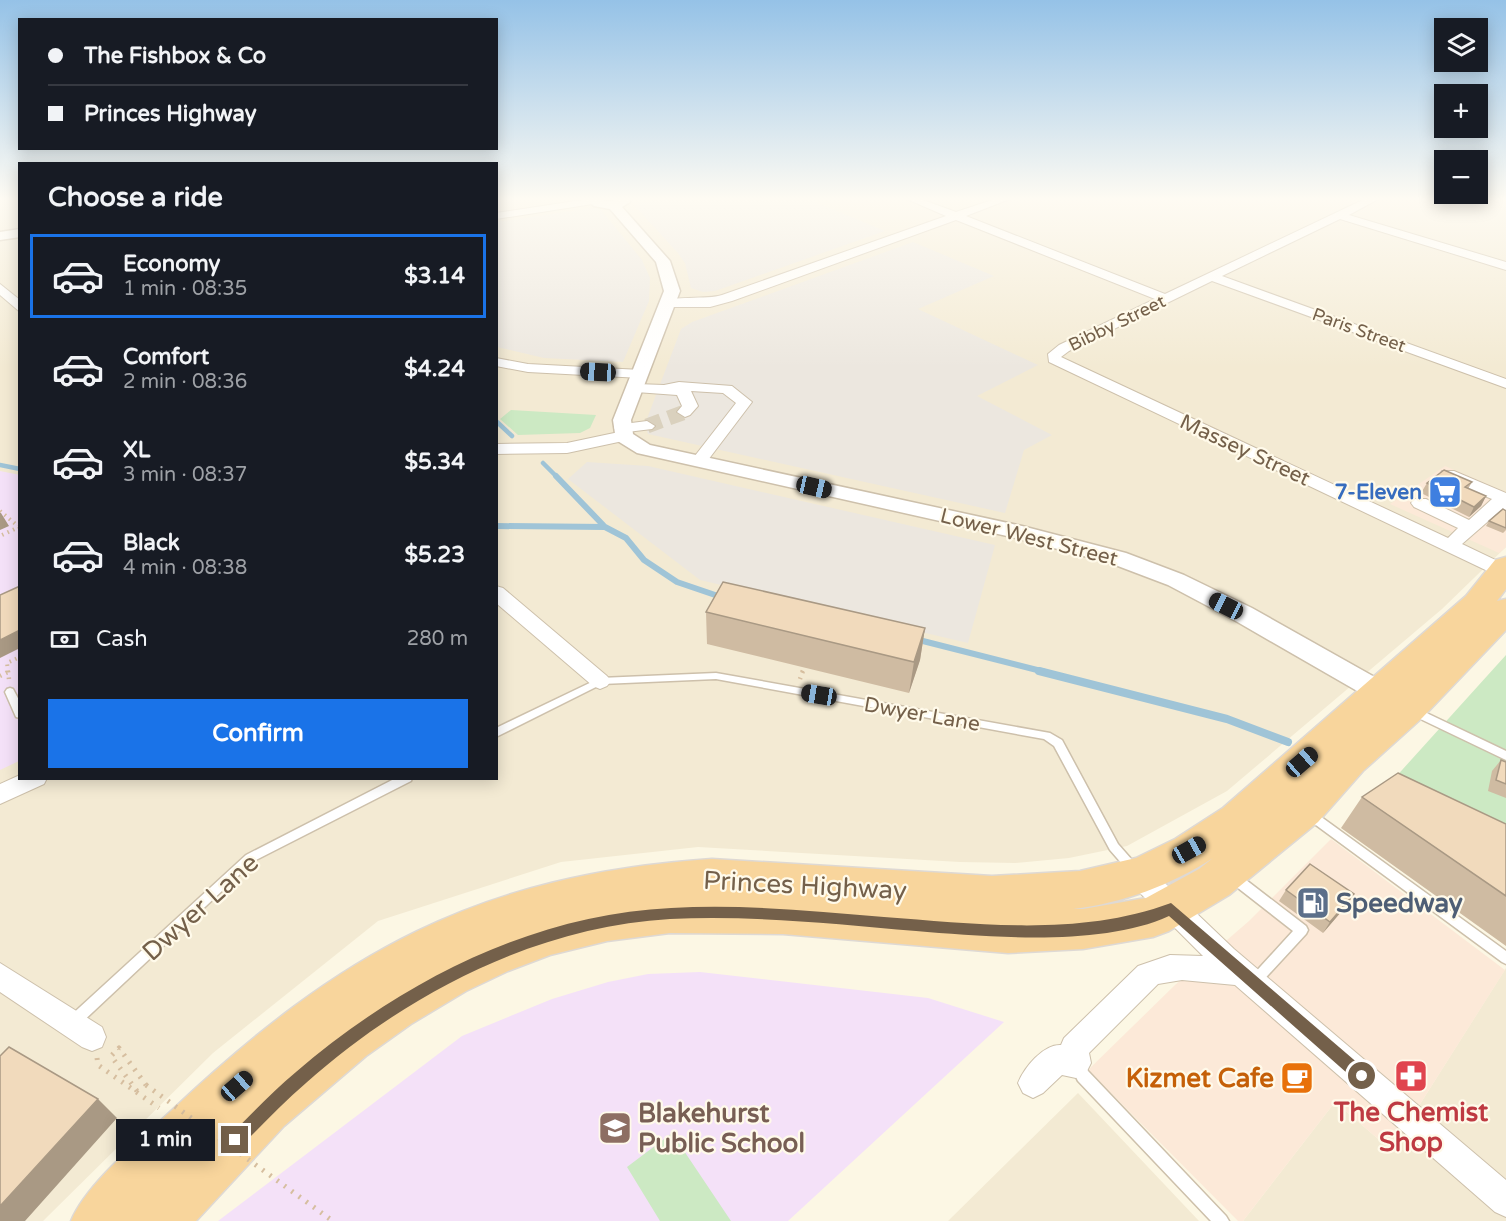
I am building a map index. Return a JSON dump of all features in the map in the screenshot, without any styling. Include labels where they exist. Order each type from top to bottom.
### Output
[{"type":"highway","name":"Princes Highway","points":[[159,1221],[266,1108],[349,1040],[394,1008],[450,976],[494,955],[550,935],[637,917],[747,913],[817,916],[952,930],[1008,933],[1058,931],[1137,921],[1171,909],[1226,872],[1304,810],[1350,760],[1395,700],[1478,604],[1504,569]]},
{"type":"highway","name":"Princes Highway","points":[[99,1221],[188,1128],[302,1029],[394,965],[444,938],[484,921],[566,896],[615,885],[668,880],[722,878],[988,896],[1044,895],[1140,876],[1209,839],[1237,820],[1395,700],[1506,610]]},
{"type":"street","points":[[622,432],[638,381],[672,291],[663,261],[658,254]]},
{"type":"street","points":[[669,303],[710,303],[850,254]]},
{"type":"street","points":[[1053,254],[1166,299]]},
{"type":"street","name":"Bibby Street","points":[[1054,357],[1064,348],[1259,254]]},
{"type":"street","points":[[1467,254],[1506,266]]},
{"type":"street","name":"Paris Street","points":[[1212,277],[1506,384]]},
{"type":"street","points":[[0,288],[18,306]]},
{"type":"street","name":"Massey Street","points":[[1054,357],[1449,546],[1504,569]]},
{"type":"street","points":[[498,362],[638,381],[664,390],[681,391],[687,395],[690,406],[685,412]]},
{"type":"street","points":[[664,390],[679,386],[727,389],[744,402],[699,461]]},
{"type":"street","points":[[498,449],[567,448],[647,426]]},
{"type":"street","name":"Lower West Street","points":[[622,432],[644,449],[1022,533],[1118,558],[1176,580],[1243,614],[1395,700]]},
{"type":"street","points":[[1447,475],[1503,498],[1502,504],[1470,527],[1449,546]]},
{"type":"street","points":[[1420,503],[1470,527]]},
{"type":"street","points":[[498,593],[600,681]]},
{"type":"street","points":[[0,795],[32,780]]},
{"type":"street","points":[[1140,876],[1171,909],[1247,978],[1506,1201]]},
{"type":"street","points":[[1033,1083],[1056,1059],[1076,1063],[1074,1048],[1148,975],[1157,970],[1178,968],[1247,978]]},
{"type":"street","points":[[0,976],[82,1030]]},
{"type":"lane","name":"Dwyer Lane","points":[[498,732],[600,681],[716,676],[1046,736],[1058,743],[1114,847],[1140,876]]},
{"type":"lane","points":[[10,692],[18,710]]},
{"type":"lane","points":[[1395,700],[1506,756]]},
{"type":"lane","name":"Dwyer Lane","points":[[82,1030],[250,858],[403,780]]},
{"type":"lane","points":[[1304,810],[1506,958]]},
{"type":"lane","points":[[1226,872],[1302,930],[1247,978]]},
{"type":"lane","points":[[1076,1063],[1083,1076],[1221,1221]]},
{"type":"path","points":[[0,511],[18,526]]},
{"type":"path","points":[[0,536],[18,527]]},
{"type":"path","points":[[10,692],[7,663],[18,658]]},
{"type":"path","points":[[0,676],[8,672]]},
{"type":"path","points":[[82,1030],[98,1065],[168,1114]]},
{"type":"path","points":[[141,1095],[111,1056],[119,1048],[146,1085],[330,1219]]},
{"type":"shaded area","points":[[0,254],[18,254],[18,780],[498,780],[498,254],[1506,254],[1506,547],[1442,609],[1227,791],[1127,846],[1069,858],[1015,863],[960,862],[698,847],[561,862],[378,921],[213,1053],[43,1221],[0,1221]]},
{"type":"shaded area","points":[[498,254],[637,254],[650,278],[649,301],[623,362],[544,358],[498,347]]},
{"type":"shaded area","points":[[678,254],[820,254],[715,291],[703,292],[691,288],[685,263]]},
{"type":"shaded area","points":[[880,254],[942,254],[994,276],[918,309],[1038,365],[977,396],[1052,435],[1024,450],[1005,513],[648,434],[645,424],[681,329],[692,322]]},
{"type":"shaded area","points":[[587,462],[648,466],[995,545],[968,643],[700,580],[568,479]]},
{"type":"shaded area","name":"7-Eleven","points":[[1445,466],[1506,492],[1506,547],[1499,553],[1390,504]]},
{"type":"shaded area","points":[[0,471],[18,475],[18,761],[0,770]]},
{"type":"shaded area","points":[[1331,839],[1505,970],[1391,1150],[1335,1102],[1243,1221],[1238,1221],[1088,1070],[1175,985],[1249,921]]},
{"type":"shaded area","points":[[1506,968],[1506,1221],[1243,1221],[1335,1102],[1391,1150]]},
{"type":"shaded area","name":"Blakehurst Public School","points":[[700,972],[928,998],[1004,1022],[788,1221],[218,1221],[462,1036],[552,999],[608,982],[648,974]]},
{"type":"shaded area","points":[[1078,1093],[1199,1221],[948,1221]]},
{"type":"green space","points":[[511,410],[596,415],[590,428],[580,433],[518,435],[500,419]]},
{"type":"green space","points":[[1506,655],[1506,832],[1393,780]]},
{"type":"green space","points":[[672,1133],[731,1221],[660,1221],[627,1167]]},
{"type":"building","points":[[1444,470],[1472,482],[1465,487],[1486,496],[1474,507],[1427,483]]},
{"type":"building","points":[[1503,509],[1506,511],[1506,528],[1489,521]]},
{"type":"building","points":[[723,582],[925,628],[914,662],[706,612]]},
{"type":"building","points":[[18,587],[18,631],[0,640],[0,595]]},
{"type":"building","points":[[1501,760],[1506,762],[1506,784],[1496,780]]},
{"type":"building","points":[[1398,773],[1506,824],[1506,896],[1362,797]]},
{"type":"building","name":"Speedway","points":[[1310,864],[1354,894],[1330,922],[1286,890]]},
{"type":"building","points":[[9,1047],[98,1099],[0,1206],[0,1056]]},
{"type":"waterway","points":[[498,423],[512,436]]},
{"type":"waterway","points":[[543,463],[556,476]]},
{"type":"waterway","points":[[0,465],[18,469]]},
{"type":"waterway","points":[[556,476],[605,527]]},
{"type":"waterway","points":[[498,526],[605,527]]},
{"type":"waterway","points":[[605,527],[626,538],[644,560],[677,582],[721,597]]},
{"type":"waterway","points":[[915,639],[1045,672]]},
{"type":"waterway","points":[[1039,671],[1227,719],[1288,742]]},
{"type":"tunnel","points":[[647,426],[685,412]]},
{"type":"place","name":"7-Eleven","points":[[1445,492]]},
{"type":"place","name":"Speedway","points":[[1313,903]]},
{"type":"place","name":"The Chemist Shop","points":[[1411,1076]]},
{"type":"place","name":"Kizmet Cafe","points":[[1297,1078]]},
{"type":"place","name":"Blakehurst Public School","points":[[615,1128]]},
{"type":"route","points":[[235,1140],[301,1077],[349,1040],[394,1008],[450,976],[494,955],[550,935],[607,921],[670,914],[783,914],[1008,933],[1107,926],[1154,917],[1171,909],[1224,958],[1362,1076]]}]
